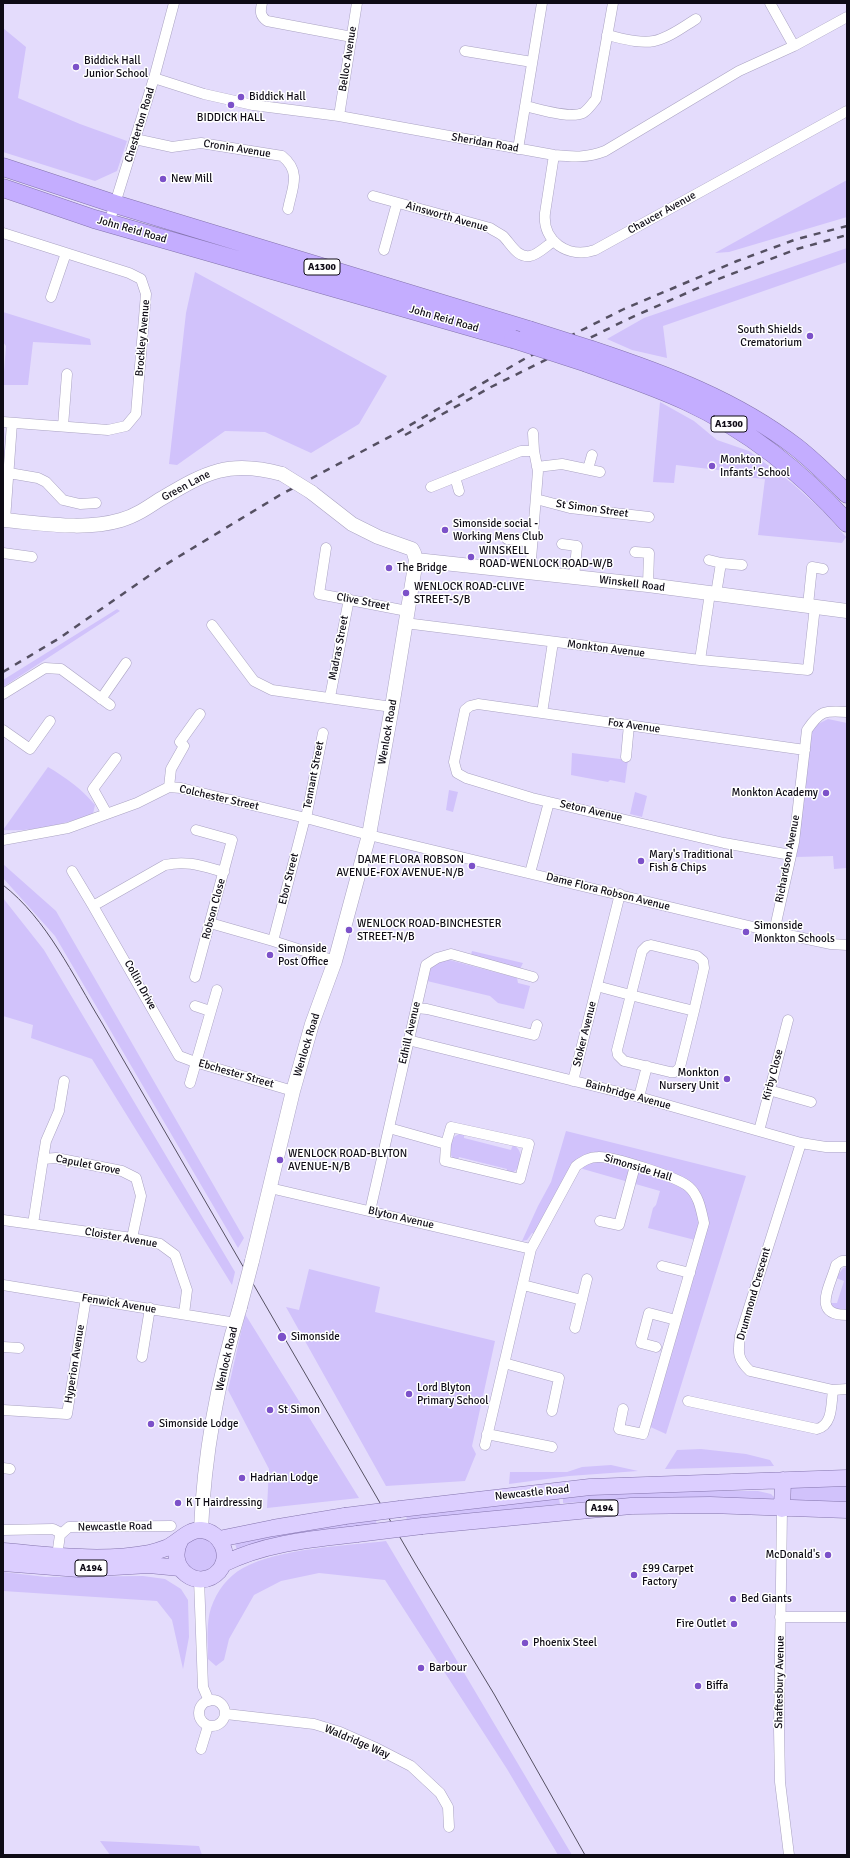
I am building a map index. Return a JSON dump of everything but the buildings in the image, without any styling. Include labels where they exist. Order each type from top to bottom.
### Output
[{"type":"highway","name":"John Reid Road","points":[[3,167],[115,204],[529,330],[590,356],[716,416],[771,452],[803,478],[847,523]]},
{"type":"highway","name":"John Reid Road","points":[[3,188],[109,223],[513,339],[656,371],[708,393],[750,415],[797,447],[847,494]]},
{"type":"highway","points":[[797,447],[791,457],[794,463],[827,493],[847,515]]},
{"type":"main road","name":"Newcastle Road","points":[[219,1539],[345,1516],[561,1489],[847,1478]]},
{"type":"main road","points":[[782,1509],[783,1480]]},
{"type":"main road","name":"Newcastle Road","points":[[223,1564],[240,1555],[273,1546],[316,1538],[422,1526],[631,1506],[695,1505],[847,1510]]},
{"type":"main road","name":"A194","points":[[3,1551],[57,1556],[97,1557],[149,1553],[166,1548],[194,1531],[201,1530]]},
{"type":"main road","points":[[201,1530],[209,1532],[219,1539],[224,1547],[225,1555],[223,1564]]},
{"type":"main road","points":[[180,1568],[176,1554],[181,1539]]},
{"type":"main road","name":"A194","points":[[3,1563],[79,1569],[149,1565],[180,1568],[192,1578],[199,1579],[214,1575],[223,1564]]},
{"type":"street","name":"Chesterton Road","points":[[109,223],[154,78],[174,3]]},
{"type":"street","points":[[262,3],[260,13],[262,18],[267,21],[352,37]]},
{"type":"street","name":"Belloc Avenue","points":[[339,116],[357,3]]},
{"type":"street","points":[[518,149],[542,3]]},
{"type":"street","points":[[525,106],[570,115],[582,113],[589,108],[596,99],[613,3]]},
{"type":"street","points":[[770,3],[794,46]]},
{"type":"street","name":"Sheridan Road","points":[[154,78],[204,94],[253,105],[339,116],[518,149],[577,158],[592,156],[605,151],[739,71],[794,46],[847,17]]},
{"type":"street","points":[[607,35],[637,41],[654,41],[672,34],[696,19]]},
{"type":"street","points":[[465,51],[532,62]]},
{"type":"street","name":"Chaucer Avenue","points":[[554,155],[544,222],[547,232],[565,249],[575,253],[586,253],[595,250],[847,111]]},
{"type":"street","name":"Cronin Avenue","points":[[135,139],[172,147],[201,142],[282,156],[289,162],[295,175],[288,209]]},
{"type":"street","name":"Ainsworth Avenue","points":[[372,196],[490,228],[504,237],[515,250],[522,255],[534,255],[554,240]]},
{"type":"street","name":"Ainsworth Avenue","points":[[384,250],[397,203]]},
{"type":"street","name":"Brockley Avenue","points":[[3,233],[129,273],[142,279],[146,294],[136,414],[126,426],[108,430],[8,422],[4,520]]},
{"type":"street","points":[[51,297],[66,253]]},
{"type":"street","points":[[63,426],[67,374]]},
{"type":"street","points":[[530,572],[537,467],[533,433]]},
{"type":"street","points":[[432,487],[521,451],[534,451]]},
{"type":"street","points":[[588,469],[592,455]]},
{"type":"street","points":[[537,467],[562,464],[600,472]]},
{"type":"street","name":"Green Lane","points":[[4,520],[82,526],[109,524],[134,515],[193,480],[215,471],[245,467],[257,468],[282,474],[311,492],[352,524],[378,537],[412,550],[416,560]]},
{"type":"street","points":[[6,472],[38,478],[46,482],[63,500],[80,508],[96,503]]},
{"type":"street","points":[[455,477],[459,491]]},
{"type":"street","name":"St Simon Street","points":[[536,499],[570,508],[649,517]]},
{"type":"street","points":[[507,539],[532,542]]},
{"type":"street","points":[[562,544],[578,546],[574,577]]},
{"type":"street","name":"Clive Street","points":[[326,548],[318,594],[349,599],[406,617]]},
{"type":"street","points":[[635,552],[649,553],[648,585]]},
{"type":"street","points":[[3,553],[32,557]]},
{"type":"street","name":"Winskell Road","points":[[416,560],[648,585],[847,611]]},
{"type":"street","name":"Wenlock Road","points":[[201,1530],[205,1466],[218,1398],[236,1323],[293,1091],[312,1024],[335,961],[369,835],[416,560]]},
{"type":"street","points":[[709,560],[742,565]]},
{"type":"street","points":[[700,660],[713,593],[721,562]]},
{"type":"street","points":[[812,606],[812,568],[823,569]]},
{"type":"street","name":"Madras Street","points":[[330,697],[349,599]]},
{"type":"street","name":"Monkton Avenue","points":[[406,617],[553,642],[700,660],[808,670],[812,606]]},
{"type":"street","points":[[212,625],[254,681],[272,690],[330,697],[392,707]]},
{"type":"street","points":[[542,713],[553,642]]},
{"type":"street","points":[[101,699],[126,663]]},
{"type":"street","points":[[3,694],[45,668],[61,669],[110,705]]},
{"type":"street","name":"Fox Avenue","points":[[465,710],[470,706],[478,704],[805,750]]},
{"type":"street","name":"Seton Avenue","points":[[465,710],[454,762],[457,773],[466,778],[548,802],[724,843],[791,854]]},
{"type":"street","name":"Richardson Avenue","points":[[774,932],[791,854],[807,730],[816,718],[828,710],[847,712]]},
{"type":"street","points":[[170,787],[171,769],[184,746],[180,742],[200,714]]},
{"type":"street","points":[[3,730],[30,749],[50,721]]},
{"type":"street","points":[[626,757],[629,725]]},
{"type":"street","name":"Tennant Street","points":[[305,818],[323,733]]},
{"type":"street","points":[[107,814],[93,789],[116,758]]},
{"type":"street","name":"Colchester Street","points":[[3,840],[68,828],[137,803],[170,787],[181,788],[369,835]]},
{"type":"street","points":[[530,873],[548,802]]},
{"type":"street","name":"Ebor Street","points":[[274,941],[305,818]]},
{"type":"street","name":"Robson Close","points":[[195,977],[232,840],[196,830]]},
{"type":"street","name":"Dame Flora Robson Avenue","points":[[369,835],[774,932],[831,944],[847,945]]},
{"type":"street","points":[[93,906],[165,865],[175,863],[193,863],[224,872]]},
{"type":"street","name":"Collin Drive","points":[[72,871],[100,915],[180,1056]]},
{"type":"street","name":"Stoker Avenue","points":[[573,1081],[620,894]]},
{"type":"street","points":[[210,923],[274,941],[335,961]]},
{"type":"street","points":[[651,945],[700,958],[704,964],[694,1011],[678,1070],[670,1072],[624,1061],[618,1055],[617,1050],[630,995],[642,951],[647,946],[651,945]]},
{"type":"street","name":"Edhill Avenue","points":[[370,1211],[426,965],[437,958],[451,954],[533,977]]},
{"type":"street","name":"Stoker Avenue","points":[[597,986],[694,1011]]},
{"type":"street","points":[[190,1083],[216,990]]},
{"type":"street","points":[[195,1006],[210,1011]]},
{"type":"street","points":[[416,1008],[427,1009],[534,1036],[537,1025]]},
{"type":"street","name":"Kirby Close","points":[[759,1131],[788,1020]]},
{"type":"street","name":"Bainbridge Avenue","points":[[408,1040],[639,1097],[801,1143],[826,1147],[847,1147]]},
{"type":"street","name":"Ebchester Street","points":[[180,1056],[195,1062],[293,1091]]},
{"type":"street","points":[[639,1097],[647,1066]]},
{"type":"street","points":[[43,1159],[46,1141],[59,1112],[64,1081]]},
{"type":"street","points":[[769,1090],[811,1102]]},
{"type":"street","points":[[451,1127],[529,1144],[520,1179],[444,1162],[446,1144],[451,1127]]},
{"type":"street","points":[[389,1128],[446,1144]]},
{"type":"street","name":"Drummond Crescent","points":[[801,1143],[740,1336],[738,1353],[742,1364],[750,1371],[833,1390],[847,1389]]},
{"type":"street","name":"Simonside Hall","points":[[484,1445],[531,1249],[576,1166],[587,1159],[599,1157],[672,1177],[689,1187],[697,1197],[704,1223],[643,1434],[619,1428],[623,1409]]},
{"type":"street","name":"Capulet Grove","points":[[33,1224],[43,1159],[56,1158],[122,1170],[136,1178],[141,1196],[132,1238]]},
{"type":"street","points":[[600,1221],[619,1225],[635,1166]]},
{"type":"street","name":"Blyton Avenue","points":[[270,1188],[531,1249]]},
{"type":"street","name":"Cloister Avenue","points":[[3,1220],[132,1238],[160,1244],[175,1254],[187,1290],[184,1314]]},
{"type":"street","points":[[847,1261],[842,1261],[836,1265],[825,1303],[828,1311],[835,1315],[847,1315]]},
{"type":"street","points":[[662,1266],[690,1273]]},
{"type":"street","points":[[575,1328],[588,1279]]},
{"type":"street","name":"Fenwick Avenue","points":[[3,1285],[236,1323]]},
{"type":"street","points":[[523,1285],[582,1300]]},
{"type":"street","name":"Hyperion Avenue","points":[[3,1410],[67,1414],[86,1298]]},
{"type":"street","points":[[142,1357],[150,1308]]},
{"type":"street","points":[[656,1347],[641,1343],[649,1313],[676,1320]]},
{"type":"street","points":[[3,1348],[19,1348]]},
{"type":"street","points":[[504,1364],[559,1378],[552,1411]]},
{"type":"street","points":[[688,1401],[817,1429],[824,1427],[828,1422],[833,1390]]},
{"type":"street","points":[[487,1434],[552,1447]]},
{"type":"street","name":"Shaftesbury Avenue","points":[[782,1509],[780,1761],[789,1855]]},
{"type":"street","name":"Newcastle Road","points":[[3,1530],[53,1529],[61,1533],[69,1528],[171,1526]]},
{"type":"street","points":[[57,1556],[61,1533]]},
{"type":"street","points":[[199,1579],[203,1687],[209,1701]]},
{"type":"street","points":[[780,1616],[847,1617]]},
{"type":"street","points":[[209,1701],[217,1701],[225,1710],[225,1718],[220,1724],[208,1726],[202,1721],[199,1713],[202,1706],[209,1701]]},
{"type":"street","name":"Waldridge Way","points":[[226,1714],[314,1724],[340,1732],[374,1747],[411,1766],[440,1793],[448,1806],[449,1827]]},
{"type":"street","points":[[201,1749],[208,1726]]},
{"type":"shaded area","points":[[3,28],[26,47],[18,98],[80,124],[127,141],[117,171],[95,181],[3,152]]},
{"type":"shaded area","points":[[847,180],[847,217],[729,252],[715,253]]},
{"type":"shaded area","points":[[847,248],[847,262],[663,326],[667,358],[632,350],[607,339],[644,318]]},
{"type":"shaded area","points":[[195,272],[387,376],[359,424],[311,453],[265,432],[225,431],[177,465],[169,464],[186,313]]},
{"type":"shaded area","points":[[3,312],[90,339],[91,345],[33,342],[28,385],[3,385],[6,346],[3,342]]},
{"type":"shaded area","points":[[660,402],[694,421],[717,440],[749,451],[793,484],[823,511],[846,537],[842,543],[758,535],[765,479],[726,475],[726,471],[676,465],[674,483],[653,482]]},
{"type":"shaded area","points":[[117,609],[120,611],[3,687],[3,680]]},
{"type":"shaded area","points":[[828,719],[847,723],[847,868],[834,869],[833,856],[796,857],[812,730],[816,725]]},
{"type":"shaded area","points":[[572,753],[628,760],[625,783],[610,780],[608,782],[571,775]]},
{"type":"shaded area","points":[[48,767],[73,784],[90,799],[95,805],[93,814],[71,821],[38,828],[26,830],[3,830]]},
{"type":"shaded area","points":[[449,790],[458,792],[453,812],[446,810]]},
{"type":"shaded area","points":[[635,792],[647,796],[642,817],[630,814]]},
{"type":"shaded area","points":[[3,864],[56,911],[244,1238],[238,1248],[55,936],[3,878]]},
{"type":"shaded area","points":[[3,898],[44,950],[235,1272],[232,1285],[92,1059],[31,1038],[33,1025],[3,1016]]},
{"type":"shaded area","points":[[472,951],[523,963],[520,969],[470,958]]},
{"type":"shaded area","points":[[446,959],[517,978],[518,983],[530,986],[524,1009],[498,1003],[490,996],[427,981],[431,965]]},
{"type":"shaded area","points":[[566,1131],[746,1176],[666,1434],[646,1425],[699,1241],[648,1228],[653,1208],[656,1205],[660,1191],[576,1167],[534,1234],[532,1233],[527,1240],[522,1241],[551,1182]]},
{"type":"shaded area","points":[[459,1134],[464,1134],[464,1138],[511,1150],[513,1144],[520,1153],[521,1162],[519,1167],[506,1175],[507,1169],[459,1157],[457,1163],[451,1156],[449,1147],[452,1140]]},
{"type":"shaded area","points":[[847,1267],[847,1310],[839,1310],[833,1307],[831,1303],[837,1303],[844,1281],[836,1278],[843,1268]]},
{"type":"shaded area","points":[[309,1269],[380,1287],[375,1312],[495,1341],[472,1446],[476,1454],[465,1481],[386,1486],[286,1307],[299,1310]]},
{"type":"shaded area","points":[[245,1314],[359,1498],[267,1508],[269,1469],[228,1390]]},
{"type":"shaded area","points":[[701,1449],[746,1454],[770,1460],[774,1466],[665,1469],[677,1450]]},
{"type":"shaded area","points":[[611,1465],[638,1471],[569,1476],[509,1484],[510,1472],[567,1472],[582,1467]]},
{"type":"shaded area","points":[[795,1484],[847,1484],[847,1505],[792,1504],[789,1498],[789,1490]]},
{"type":"shaded area","points":[[653,1490],[758,1491],[771,1494],[777,1500],[665,1498],[563,1503],[563,1494]]},
{"type":"shaded area","points":[[558,1494],[560,1504],[407,1521],[406,1514]]},
{"type":"shaded area","points":[[375,1518],[377,1524],[290,1535],[237,1551],[235,1543],[269,1532]]},
{"type":"shaded area","points":[[197,1537],[203,1537],[207,1538],[214,1544],[217,1554],[216,1561],[210,1568],[203,1571],[197,1571],[193,1570],[186,1564],[183,1557],[183,1551],[184,1547],[190,1540]]},
{"type":"shaded area","points":[[386,1541],[572,1855],[558,1855],[507,1769],[385,1580],[319,1573],[281,1581],[254,1595],[229,1639],[224,1660],[216,1666],[208,1659],[208,1627],[211,1608],[216,1596],[227,1580],[243,1568],[258,1561],[293,1552],[332,1546]]},
{"type":"shaded area","points":[[3,1572],[46,1577],[143,1576],[165,1579],[181,1589],[188,1600],[189,1637],[183,1669],[172,1620],[157,1601],[3,1591]]},
{"type":"shaded area","points":[[100,1841],[199,1846],[202,1855],[110,1855]]},
{"type":"tram line","points":[[3,885],[33,914],[70,968],[416,1565],[494,1694],[585,1855]]},
{"type":"railway","points":[[3,672],[58,639],[160,568],[280,495],[393,435],[526,358],[624,309],[737,261],[797,239],[847,226]]},
{"type":"railway","points":[[405,435],[491,387],[628,319],[716,280],[797,249],[847,235]]},
{"type":"place","name":"Biddick Hall Junior School","points":[[76,67]]},
{"type":"place","name":"Biddick Hall","points":[[241,97]]},
{"type":"place","name":"BIDDICK HALL","points":[[231,105]]},
{"type":"place","name":"New Mill","points":[[163,179]]},
{"type":"place","name":"South Shields Crematorium","points":[[810,336]]},
{"type":"place","name":"Monkton Infants' School","points":[[712,466]]},
{"type":"place","name":"Simonside social - Working Mens Club","points":[[445,530]]},
{"type":"place","name":"WINSKELL ROAD-WENLOCK ROAD-W/B","points":[[471,557]]},
{"type":"place","name":"The Bridge","points":[[389,568]]},
{"type":"place","name":"WENLOCK ROAD-CLIVE STREET-S/B","points":[[406,593]]},
{"type":"place","name":"Monkton Academy","points":[[826,793]]},
{"type":"place","name":"Mary's Traditional Fish & Chips","points":[[641,861]]},
{"type":"place","name":"DAME FLORA ROBSON AVENUE-FOX AVENUE-N/B","points":[[472,866]]},
{"type":"place","name":"WENLOCK ROAD-BINCHESTER STREET-N/B","points":[[349,930]]},
{"type":"place","name":"Simonside Monkton Schools","points":[[746,932]]},
{"type":"place","name":"Simonside Post Office","points":[[270,955]]},
{"type":"place","name":"Monkton Nursery Unit","points":[[727,1079]]},
{"type":"place","name":"WENLOCK ROAD-BLYTON AVENUE-N/B","points":[[280,1160]]},
{"type":"place","name":"Simonside","points":[[282,1337]]},
{"type":"place","name":"Lord Blyton Primary School","points":[[409,1394]]},
{"type":"place","name":"St Simon","points":[[270,1410]]},
{"type":"place","name":"Simonside Lodge","points":[[151,1424]]},
{"type":"place","name":"Hadrian Lodge","points":[[242,1478]]},
{"type":"place","name":"K T Hairdressing","points":[[178,1503]]},
{"type":"place","name":"McDonald's","points":[[828,1555]]},
{"type":"place","name":"£99 Carpet Factory","points":[[634,1575]]},
{"type":"place","name":"Bed Giants","points":[[733,1599]]},
{"type":"place","name":"Fire Outlet","points":[[734,1624]]},
{"type":"place","name":"Phoenix Steel","points":[[525,1643]]},
{"type":"place","name":"Barbour","points":[[421,1668]]},
{"type":"place","name":"Biffa","points":[[698,1686]]}]
